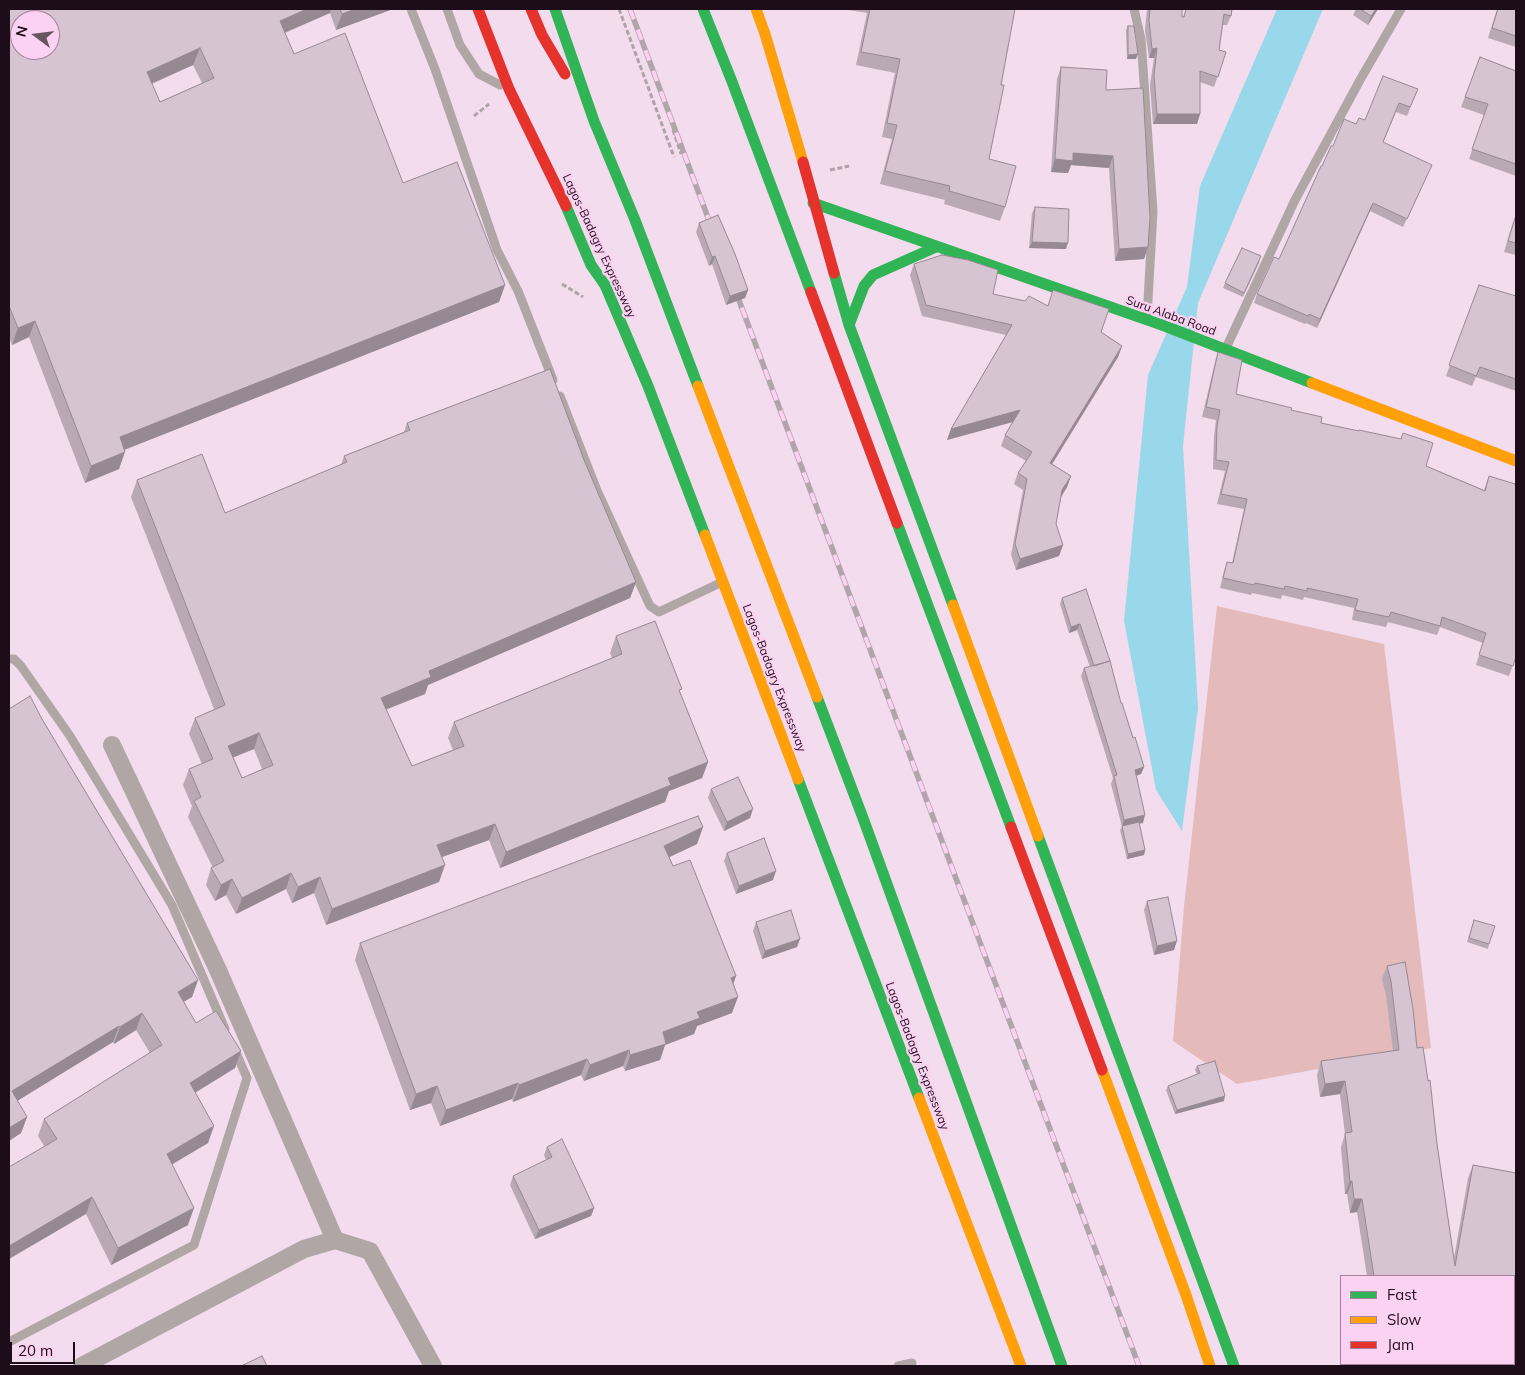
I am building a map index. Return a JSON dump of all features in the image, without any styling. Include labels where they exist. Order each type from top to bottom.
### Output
[{"type":"main road","name":"Lagos-Badagry Expressway","points":[[478,9],[509,89],[573,221],[591,265],[605,285],[648,386],[1021,1366]]},
{"type":"main road","points":[[531,9],[542,35],[594,121]]},
{"type":"main road","points":[[555,9],[594,121],[635,220],[862,818],[1062,1366]]},
{"type":"main road","points":[[703,9],[731,79],[1186,1295],[1210,1366]]},
{"type":"main road","points":[[756,9],[802,157],[813,203],[849,325],[1234,1366]]},
{"type":"main road","points":[[726,35],[731,79]]},
{"type":"main road","name":"Suru Alaba Road","points":[[813,203],[1162,325],[1204,343],[1516,462]]},
{"type":"main road","points":[[849,325],[864,286],[873,275],[936,246]]},
{"type":"street","points":[[112,744],[218,970],[336,1240]]},
{"type":"street","points":[[82,1366],[304,1249],[336,1240],[370,1251],[433,1366]]},
{"type":"lane","points":[[412,9],[435,69],[497,250],[518,291],[596,488],[650,606],[659,612],[723,582]]},
{"type":"lane","points":[[446,9],[460,45],[479,74],[509,89]]},
{"type":"lane","points":[[1134,9],[1142,39],[1153,211],[1147,320]]},
{"type":"lane","points":[[1225,351],[1295,200],[1401,9]]},
{"type":"lane","points":[[9,659],[14,659],[21,666],[70,736],[172,905],[247,1078],[194,1245],[9,1342]]},
{"type":"lane","points":[[898,1366],[912,1363]]},
{"type":"path","points":[[619,9],[674,157]]},
{"type":"path","points":[[673,130],[681,154]]},
{"type":"shaded area","points":[[1217,606],[1384,644],[1431,1048],[1237,1084],[1173,1041],[1184,907]]},
{"type":"water","points":[[1277,9],[1323,9],[1198,303],[1183,446],[1198,708],[1182,831],[1156,790],[1124,621],[1148,375],[1187,287],[1200,186]]},
{"type":"building","points":[[9,9],[307,9],[280,21],[294,54],[345,33],[403,183],[457,162],[505,285],[120,437],[125,452],[91,466],[35,321],[18,328],[9,306]],"holes":[[[200,48],[214,78],[160,102],[147,72]]]},
{"type":"building","points":[[340,9],[355,9],[342,14]]},
{"type":"building","points":[[870,9],[1015,9],[1001,85],[1004,85],[989,159],[1016,166],[1005,207],[949,191],[950,186],[885,171],[897,125],[887,123],[900,59],[861,52]]},
{"type":"building","points":[[1150,9],[1182,9],[1182,17],[1184,17],[1186,9],[1232,9],[1231,16],[1224,14],[1219,50],[1226,52],[1218,77],[1200,71],[1200,114],[1157,114],[1154,75],[1157,48],[1152,49],[1149,20]]},
{"type":"building","points":[[1360,9],[1376,9],[1371,16]]},
{"type":"building","points":[[1498,9],[1516,9],[1516,36],[1492,28]]},
{"type":"building","points":[[1128,26],[1134,26],[1138,54],[1128,55]]},
{"type":"building","points":[[1480,57],[1516,71],[1516,164],[1472,149],[1488,104],[1465,97]]},
{"type":"building","points":[[1061,67],[1107,70],[1106,90],[1143,88],[1150,218],[1148,247],[1119,249],[1113,156],[1073,153],[1073,161],[1055,159]]},
{"type":"building","points":[[1383,76],[1418,89],[1410,107],[1399,103],[1383,142],[1432,165],[1407,219],[1373,203],[1320,319],[1309,314],[1308,316],[1257,294],[1274,257],[1279,259],[1344,119],[1356,124],[1359,118],[1365,120]]},
{"type":"building","points":[[1035,207],[1069,209],[1068,243],[1032,242]]},
{"type":"building","points":[[718,215],[748,290],[730,296],[715,256],[712,257],[699,223]]},
{"type":"building","points":[[1516,215],[1516,243],[1508,241]]},
{"type":"building","points":[[1242,248],[1261,256],[1244,293],[1225,283]]},
{"type":"building","points":[[942,255],[968,260],[998,270],[993,294],[1025,301],[1029,296],[1048,306],[1053,290],[1109,309],[1101,332],[1122,346],[1050,463],[1071,476],[1062,490],[1056,524],[1063,545],[1020,559],[1015,544],[1027,479],[1018,473],[1032,452],[1005,435],[1020,410],[951,429],[1012,325],[926,305],[914,264]]},
{"type":"building","points":[[1479,285],[1516,296],[1516,379],[1480,367],[1476,376],[1449,365]]},
{"type":"building","points":[[1218,352],[1242,360],[1236,394],[1322,417],[1321,423],[1401,439],[1403,433],[1433,443],[1426,466],[1485,491],[1489,476],[1515,484],[1516,482],[1516,656],[1513,666],[1479,655],[1486,633],[1442,617],[1440,626],[1391,612],[1389,617],[1355,610],[1358,599],[1307,588],[1307,591],[1285,586],[1284,589],[1223,578],[1227,562],[1233,563],[1247,499],[1221,494],[1229,462],[1216,460],[1217,426],[1220,410],[1206,407]]},
{"type":"building","points":[[550,369],[584,460],[636,582],[429,671],[431,677],[381,698],[412,766],[464,746],[454,722],[622,654],[616,636],[655,621],[682,689],[679,690],[708,762],[668,778],[671,785],[506,852],[495,824],[437,845],[445,865],[332,909],[320,877],[298,887],[291,873],[242,898],[232,879],[221,885],[211,868],[224,861],[194,801],[201,797],[189,769],[213,759],[195,718],[225,705],[137,480],[202,454],[225,513],[347,462],[344,456],[410,430],[407,423]],"holes":[[[259,733],[273,765],[242,778],[228,746]]]},
{"type":"building","points":[[1086,589],[1110,661],[1094,666],[1080,624],[1071,627],[1062,598]]},
{"type":"building","points":[[1110,661],[1121,703],[1133,738],[1135,737],[1144,767],[1135,770],[1145,815],[1124,820],[1114,776],[1117,775],[1084,668]]},
{"type":"building","points":[[30,696],[198,980],[178,992],[196,1023],[216,1011],[241,1051],[190,1083],[214,1126],[167,1154],[194,1208],[118,1248],[92,1197],[9,1246],[9,1167],[57,1139],[44,1119],[162,1045],[142,1013],[12,1091],[27,1117],[9,1128],[9,709]]},
{"type":"building","points":[[738,777],[753,809],[727,822],[711,789]]},
{"type":"building","points":[[698,816],[703,827],[664,846],[673,866],[690,860],[736,976],[731,978],[738,997],[697,1012],[700,1018],[663,1032],[666,1044],[630,1055],[629,1050],[590,1065],[587,1059],[446,1110],[437,1086],[416,1094],[360,943]]},
{"type":"building","points":[[1139,822],[1145,850],[1128,854],[1122,826]]},
{"type":"building","points":[[764,838],[776,871],[739,886],[727,853]]},
{"type":"building","points":[[1168,897],[1177,941],[1157,946],[1147,901]]},
{"type":"building","points":[[791,910],[800,939],[765,951],[756,922]]},
{"type":"building","points":[[1474,920],[1495,926],[1489,944],[1469,938]]},
{"type":"building","points":[[1405,962],[1417,1048],[1423,1047],[1428,1081],[1430,1080],[1437,1144],[1455,1266],[1473,1165],[1516,1173],[1516,1293],[1515,1275],[1374,1275],[1362,1199],[1354,1199],[1352,1181],[1350,1181],[1345,1133],[1352,1132],[1345,1081],[1325,1084],[1321,1061],[1399,1050],[1391,981],[1387,966]]},
{"type":"building","points":[[1215,1061],[1225,1096],[1177,1110],[1168,1086],[1200,1073],[1197,1066]]},
{"type":"building","points":[[562,1139],[594,1208],[539,1230],[513,1176],[552,1157],[547,1147]]},
{"type":"building","points":[[262,1356],[267,1366],[241,1366]]},
{"type":"building","points":[[1383,1365],[1466,1365],[1466,1366]]},
{"type":"railway","points":[[630,9],[713,231]]},
{"type":"railway","points":[[734,287],[1139,1366]]},
{"type":"traffic: fast","points":[[555,9],[594,121],[635,220],[698,386]]},
{"type":"traffic: fast","points":[[703,9],[811,292]]},
{"type":"traffic: fast","points":[[813,203],[1162,325],[1312,383]]},
{"type":"traffic: fast","points":[[566,206],[591,265],[605,285],[648,386],[705,535]]},
{"type":"traffic: fast","points":[[849,325],[864,286],[873,275],[936,247]]},
{"type":"traffic: fast","points":[[834,273],[849,325],[953,605]]},
{"type":"traffic: fast","points":[[897,523],[1011,827]]},
{"type":"traffic: fast","points":[[817,697],[863,818],[1062,1366]]},
{"type":"traffic: fast","points":[[798,779],[919,1098]]},
{"type":"traffic: fast","points":[[1038,836],[1234,1366]]},
{"type":"traffic: slow","points":[[756,9],[803,162]]},
{"type":"traffic: slow","points":[[1312,383],[1516,461]]},
{"type":"traffic: slow","points":[[698,386],[817,697]]},
{"type":"traffic: slow","points":[[705,535],[798,779]]},
{"type":"traffic: slow","points":[[953,605],[1038,836]]},
{"type":"traffic: slow","points":[[1102,1070],[1186,1295],[1210,1366]]},
{"type":"traffic: slow","points":[[919,1098],[1021,1366]]},
{"type":"traffic: jam","points":[[478,9],[509,89],[566,206]]},
{"type":"traffic: jam","points":[[531,9],[542,35],[565,74]]},
{"type":"traffic: jam","points":[[803,162],[834,273]]},
{"type":"traffic: jam","points":[[811,292],[897,523]]},
{"type":"traffic: jam","points":[[1011,827],[1102,1070]]}]
